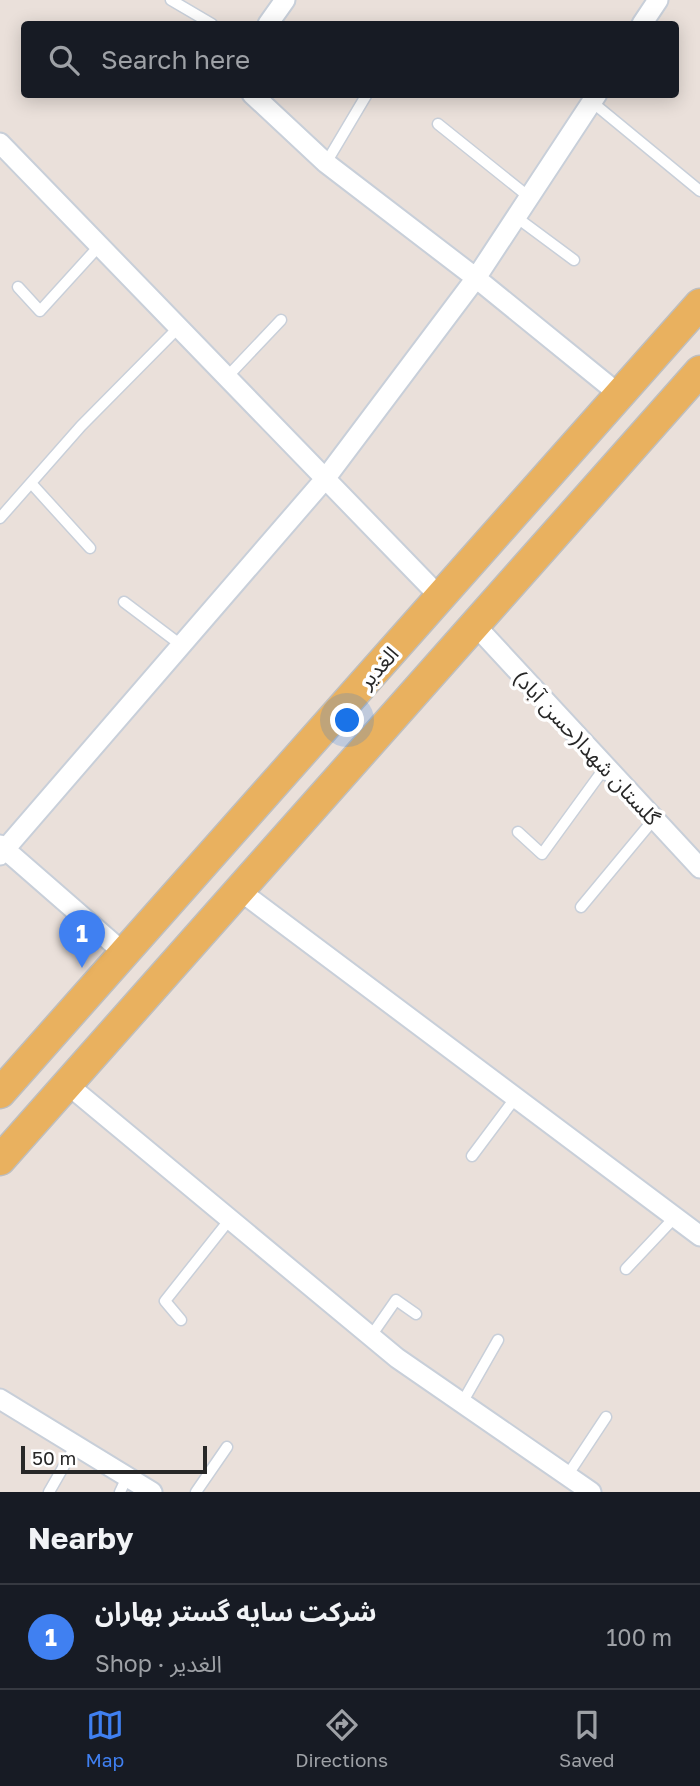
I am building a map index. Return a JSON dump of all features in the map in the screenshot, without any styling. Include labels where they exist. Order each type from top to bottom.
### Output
[{"type":"main road","name":"الغدیر","points":[[0,1093],[700,304]]},
{"type":"main road","points":[[0,1160],[700,371]]},
{"type":"street","points":[[270,21],[285,0]]},
{"type":"street","points":[[644,21],[658,0]]},
{"type":"street","points":[[256,98],[326,163],[476,278],[620,395]]},
{"type":"street","points":[[124,953],[2,850],[325,479],[476,278],[594,98]]},
{"type":"street","points":[[0,143],[440,597]]},
{"type":"street","name":"گلستان شهدا(حسن آباد)","points":[[475,625],[700,868]]},
{"type":"street","points":[[239,890],[700,1236]]},
{"type":"street","points":[[67,1084],[397,1358],[591,1492]]},
{"type":"street","points":[[0,1399],[76,1445],[124,1484],[152,1492]]},
{"type":"lane","points":[[172,0],[207,21]]},
{"type":"lane","points":[[326,163],[365,98]]},
{"type":"lane","points":[[594,98],[700,191]]},
{"type":"lane","points":[[438,124],[529,197]]},
{"type":"lane","points":[[516,217],[574,260]]},
{"type":"lane","points":[[18,287],[40,311],[100,245]]},
{"type":"lane","points":[[227,377],[281,320]]},
{"type":"lane","points":[[0,518],[4,505],[32,483],[82,426],[179,327]]},
{"type":"lane","points":[[32,483],[90,548]]},
{"type":"lane","points":[[124,602],[181,645]]},
{"type":"lane","points":[[518,832],[542,854],[606,766]]},
{"type":"lane","points":[[581,907],[654,819]]},
{"type":"lane","points":[[472,1156],[516,1097]]},
{"type":"lane","points":[[626,1269],[675,1217]]},
{"type":"lane","points":[[181,1320],[165,1301],[230,1219]]},
{"type":"lane","points":[[371,1336],[396,1300],[416,1314]]},
{"type":"lane","points":[[462,1403],[498,1340]]},
{"type":"lane","points":[[566,1476],[606,1417]]},
{"type":"lane","points":[[49,1492],[76,1445]]},
{"type":"lane","points":[[196,1492],[227,1447]]},
{"type":"place","name":"شرکت سایه گستر بهاران","points":[[82,968]]}]
